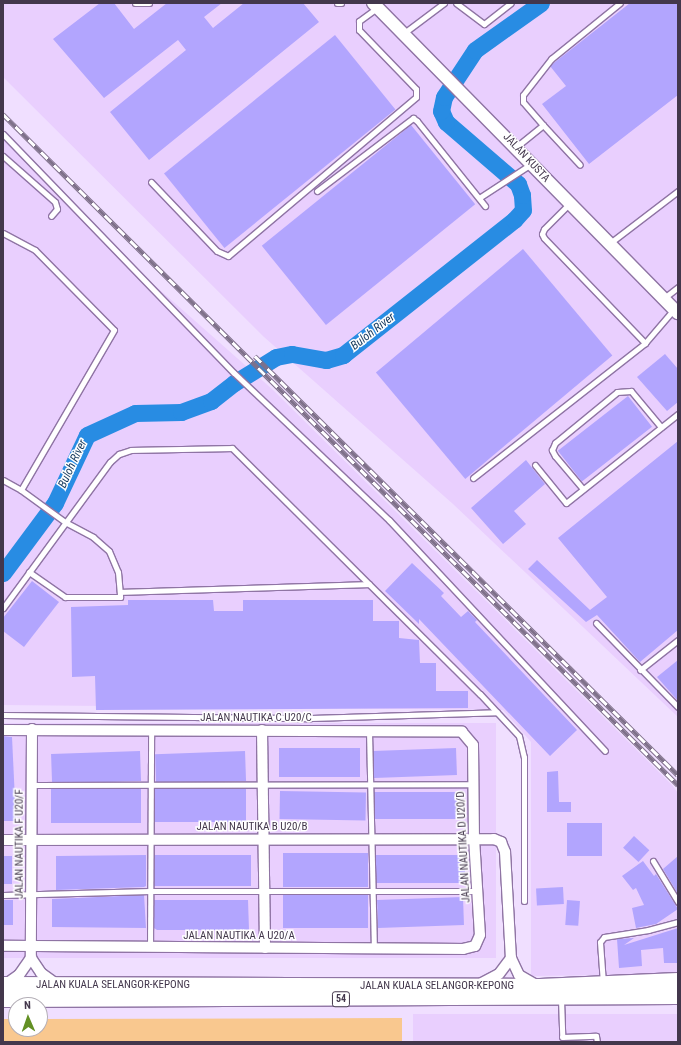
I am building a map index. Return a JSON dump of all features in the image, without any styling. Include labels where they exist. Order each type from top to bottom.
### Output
[{"type":"highway","name":"JALAN KUALA SELANGOR-KEPONG","points":[[3,989],[57,984],[603,986],[678,981]]},
{"type":"highway","name":"JALAN KUALA SELANGOR-KEPONG","points":[[3,989],[560,998],[678,996]]},
{"type":"street","name":"JALAN KUSTA","points":[[376,5],[516,147],[569,204],[676,311]]},
{"type":"street","name":"JALAN NAUTIKA F U20/F","points":[[31,958],[32,729]]},
{"type":"street","name":"JALAN NAUTIKA C U20/C","points":[[3,730],[456,730],[467,736],[473,745]]},
{"type":"street","points":[[262,730],[265,948]]},
{"type":"street","name":"JALAN NAUTIKA D U20/D","points":[[473,745],[474,838],[480,935],[475,946]]},
{"type":"street","name":"JALAN NAUTIKA B U20/B","points":[[3,840],[491,838],[501,842],[505,852],[511,958]]},
{"type":"street","name":"JALAN NAUTIKA A U20/A","points":[[3,946],[150,948],[374,947],[463,949],[475,946]]},
{"type":"street","points":[[3,989],[19,975],[31,958],[41,973],[57,984]]},
{"type":"street","points":[[475,986],[499,974],[511,958],[520,975],[540,986]]},
{"type":"lane","points":[[135,3],[149,3]]},
{"type":"lane","points":[[404,33],[444,3]]},
{"type":"lane","points":[[456,3],[484,24],[511,3]]},
{"type":"lane","points":[[580,164],[523,102],[523,95],[551,59],[620,3]]},
{"type":"lane","points":[[152,182],[217,251],[228,256],[416,97],[416,89],[359,30],[360,21],[376,5]]},
{"type":"lane","points":[[317,191],[413,118],[485,206]]},
{"type":"lane","points":[[516,147],[543,125]]},
{"type":"lane","points":[[3,134],[80,210],[234,373],[389,520],[605,751]]},
{"type":"lane","points":[[3,156],[55,202],[57,209],[51,216]]},
{"type":"lane","points":[[479,198],[532,164]]},
{"type":"lane","points":[[610,244],[678,191]]},
{"type":"lane","points":[[569,204],[544,229],[544,238],[645,343]]},
{"type":"lane","points":[[3,233],[35,250],[114,330],[21,490]]},
{"type":"lane","points":[[663,298],[678,287]]},
{"type":"lane","points":[[473,478],[645,343],[676,311]]},
{"type":"lane","points":[[583,489],[554,456],[552,450],[555,444],[617,392],[631,391],[661,427]]},
{"type":"lane","points":[[535,465],[566,503],[678,414]]},
{"type":"lane","points":[[3,608],[64,521],[110,462],[119,454],[131,450],[232,448],[497,712],[519,736],[523,748],[524,901]]},
{"type":"lane","points":[[4,481],[21,490],[64,521],[93,537],[109,551],[118,572],[120,597],[65,597],[29,572]]},
{"type":"lane","points":[[120,592],[369,584]]},
{"type":"lane","points":[[596,623],[640,670],[678,707]]},
{"type":"lane","points":[[640,670],[678,640]]},
{"type":"lane","points":[[3,715],[311,718],[497,712]]},
{"type":"lane","points":[[150,948],[151,730]]},
{"type":"lane","points":[[369,730],[374,891],[374,947]]},
{"type":"lane","points":[[32,784],[473,784]]},
{"type":"lane","points":[[653,861],[678,902]]},
{"type":"lane","points":[[3,895],[150,891],[478,891]]},
{"type":"lane","points":[[603,986],[600,942],[604,937],[648,930],[678,922]]},
{"type":"lane","points":[[560,998],[562,1037],[596,1036],[597,1042]]},
{"type":"shaded area","points":[[3,3],[678,3],[678,717],[453,504],[264,337],[3,77]]},
{"type":"shaded area","points":[[3,139],[100,237],[272,389],[672,785],[678,793],[678,974],[531,976],[531,742],[503,710],[3,705]]},
{"type":"shaded area","points":[[3,723],[496,723],[496,958],[3,958]]},
{"type":"shaded area","points":[[413,1014],[678,1014],[678,1042],[413,1042]]},
{"type":"shaded area","points":[[402,1018],[402,1042],[3,1042],[3,1019],[8,1019],[8,1037],[48,1037],[48,1019]]},
{"type":"building","points":[[100,3],[114,3],[134,29],[167,3],[222,3],[204,17],[213,28],[244,3],[303,3],[319,22],[149,160],[110,112],[186,50],[178,40],[104,98],[53,39]]},
{"type":"building","points":[[630,3],[678,3],[678,95],[589,164],[542,104],[566,86],[550,66]]},
{"type":"building","points":[[335,35],[395,110],[224,248],[164,173]]},
{"type":"building","points":[[411,125],[475,204],[326,325],[262,246]]},
{"type":"building","points":[[523,249],[612,355],[465,479],[376,372]]},
{"type":"building","points":[[665,354],[678,369],[678,402],[667,411],[637,377]]},
{"type":"building","points":[[628,396],[652,427],[582,482],[558,451]]},
{"type":"building","points":[[678,441],[678,630],[640,662],[597,615],[586,622],[528,569],[537,560],[590,610],[607,597],[558,538]]},
{"type":"building","points":[[526,460],[545,484],[514,511],[526,524],[503,544],[471,508]]},
{"type":"building","points":[[412,563],[444,593],[441,596],[461,617],[468,611],[477,620],[475,622],[577,730],[550,756],[419,619],[419,624],[385,591]]},
{"type":"building","points":[[32,581],[59,602],[24,647],[3,631],[3,618]]},
{"type":"building","points":[[128,600],[213,600],[214,611],[243,611],[243,600],[373,600],[373,621],[399,621],[399,638],[419,640],[420,663],[436,663],[436,691],[468,691],[468,708],[96,710],[95,676],[72,677],[71,607],[128,605]]},
{"type":"building","points":[[678,660],[678,701],[657,677]]},
{"type":"building","points":[[3,736],[12,737],[16,821],[3,821]]},
{"type":"building","points":[[279,748],[360,748],[360,777],[279,777]]},
{"type":"building","points":[[456,748],[457,775],[374,778],[373,751]]},
{"type":"building","points":[[140,751],[141,781],[52,784],[51,754]]},
{"type":"building","points":[[245,751],[246,781],[156,784],[155,754]]},
{"type":"building","points":[[558,771],[559,802],[571,802],[571,812],[547,812],[547,772]]},
{"type":"building","points":[[51,789],[141,789],[141,823],[51,823]]},
{"type":"building","points":[[155,789],[246,789],[246,822],[155,822]]},
{"type":"building","points":[[280,791],[366,793],[365,820],[280,819]]},
{"type":"building","points":[[374,792],[457,792],[457,819],[374,819]]},
{"type":"building","points":[[567,823],[602,823],[602,856],[567,856]]},
{"type":"building","points":[[634,836],[649,850],[638,862],[623,848]]},
{"type":"building","points":[[283,853],[368,853],[368,887],[283,887]]},
{"type":"building","points":[[146,855],[146,886],[144,887],[56,890],[56,856]]},
{"type":"building","points":[[154,855],[251,855],[251,886],[154,886]]},
{"type":"building","points":[[376,855],[465,855],[465,883],[376,883]]},
{"type":"building","points":[[3,856],[12,856],[12,884],[3,884]]},
{"type":"building","points":[[678,856],[678,894],[663,869]]},
{"type":"building","points":[[643,861],[654,876],[656,874],[678,909],[656,924],[636,928],[632,908],[644,905],[636,888],[633,890],[622,876]]},
{"type":"building","points":[[563,887],[564,904],[537,905],[536,888]]},
{"type":"building","points":[[144,895],[146,928],[52,927],[52,899]]},
{"type":"building","points":[[283,895],[368,895],[368,928],[283,928]]},
{"type":"building","points":[[463,897],[464,925],[378,928],[377,900]]},
{"type":"building","points":[[3,900],[13,900],[13,925],[3,925]]},
{"type":"building","points":[[154,900],[248,900],[249,930],[157,930],[154,928]]},
{"type":"building","points":[[567,900],[580,901],[578,926],[565,925]]},
{"type":"building","points":[[678,928],[678,963],[664,963],[663,948],[641,950],[642,966],[619,968],[617,939],[634,938],[624,945]]},
{"type":"waterway","name":"Buloh River","points":[[3,573],[55,503],[87,435],[135,413],[181,412],[211,401],[234,383],[276,357],[292,354],[326,360],[343,355],[514,220],[523,210],[522,195],[518,184],[446,122],[441,111],[444,97],[475,50],[541,3]]},
{"type":"railway","points":[[3,114],[678,785]]},
{"type":"railway","points":[[255,356],[678,775]]}]
